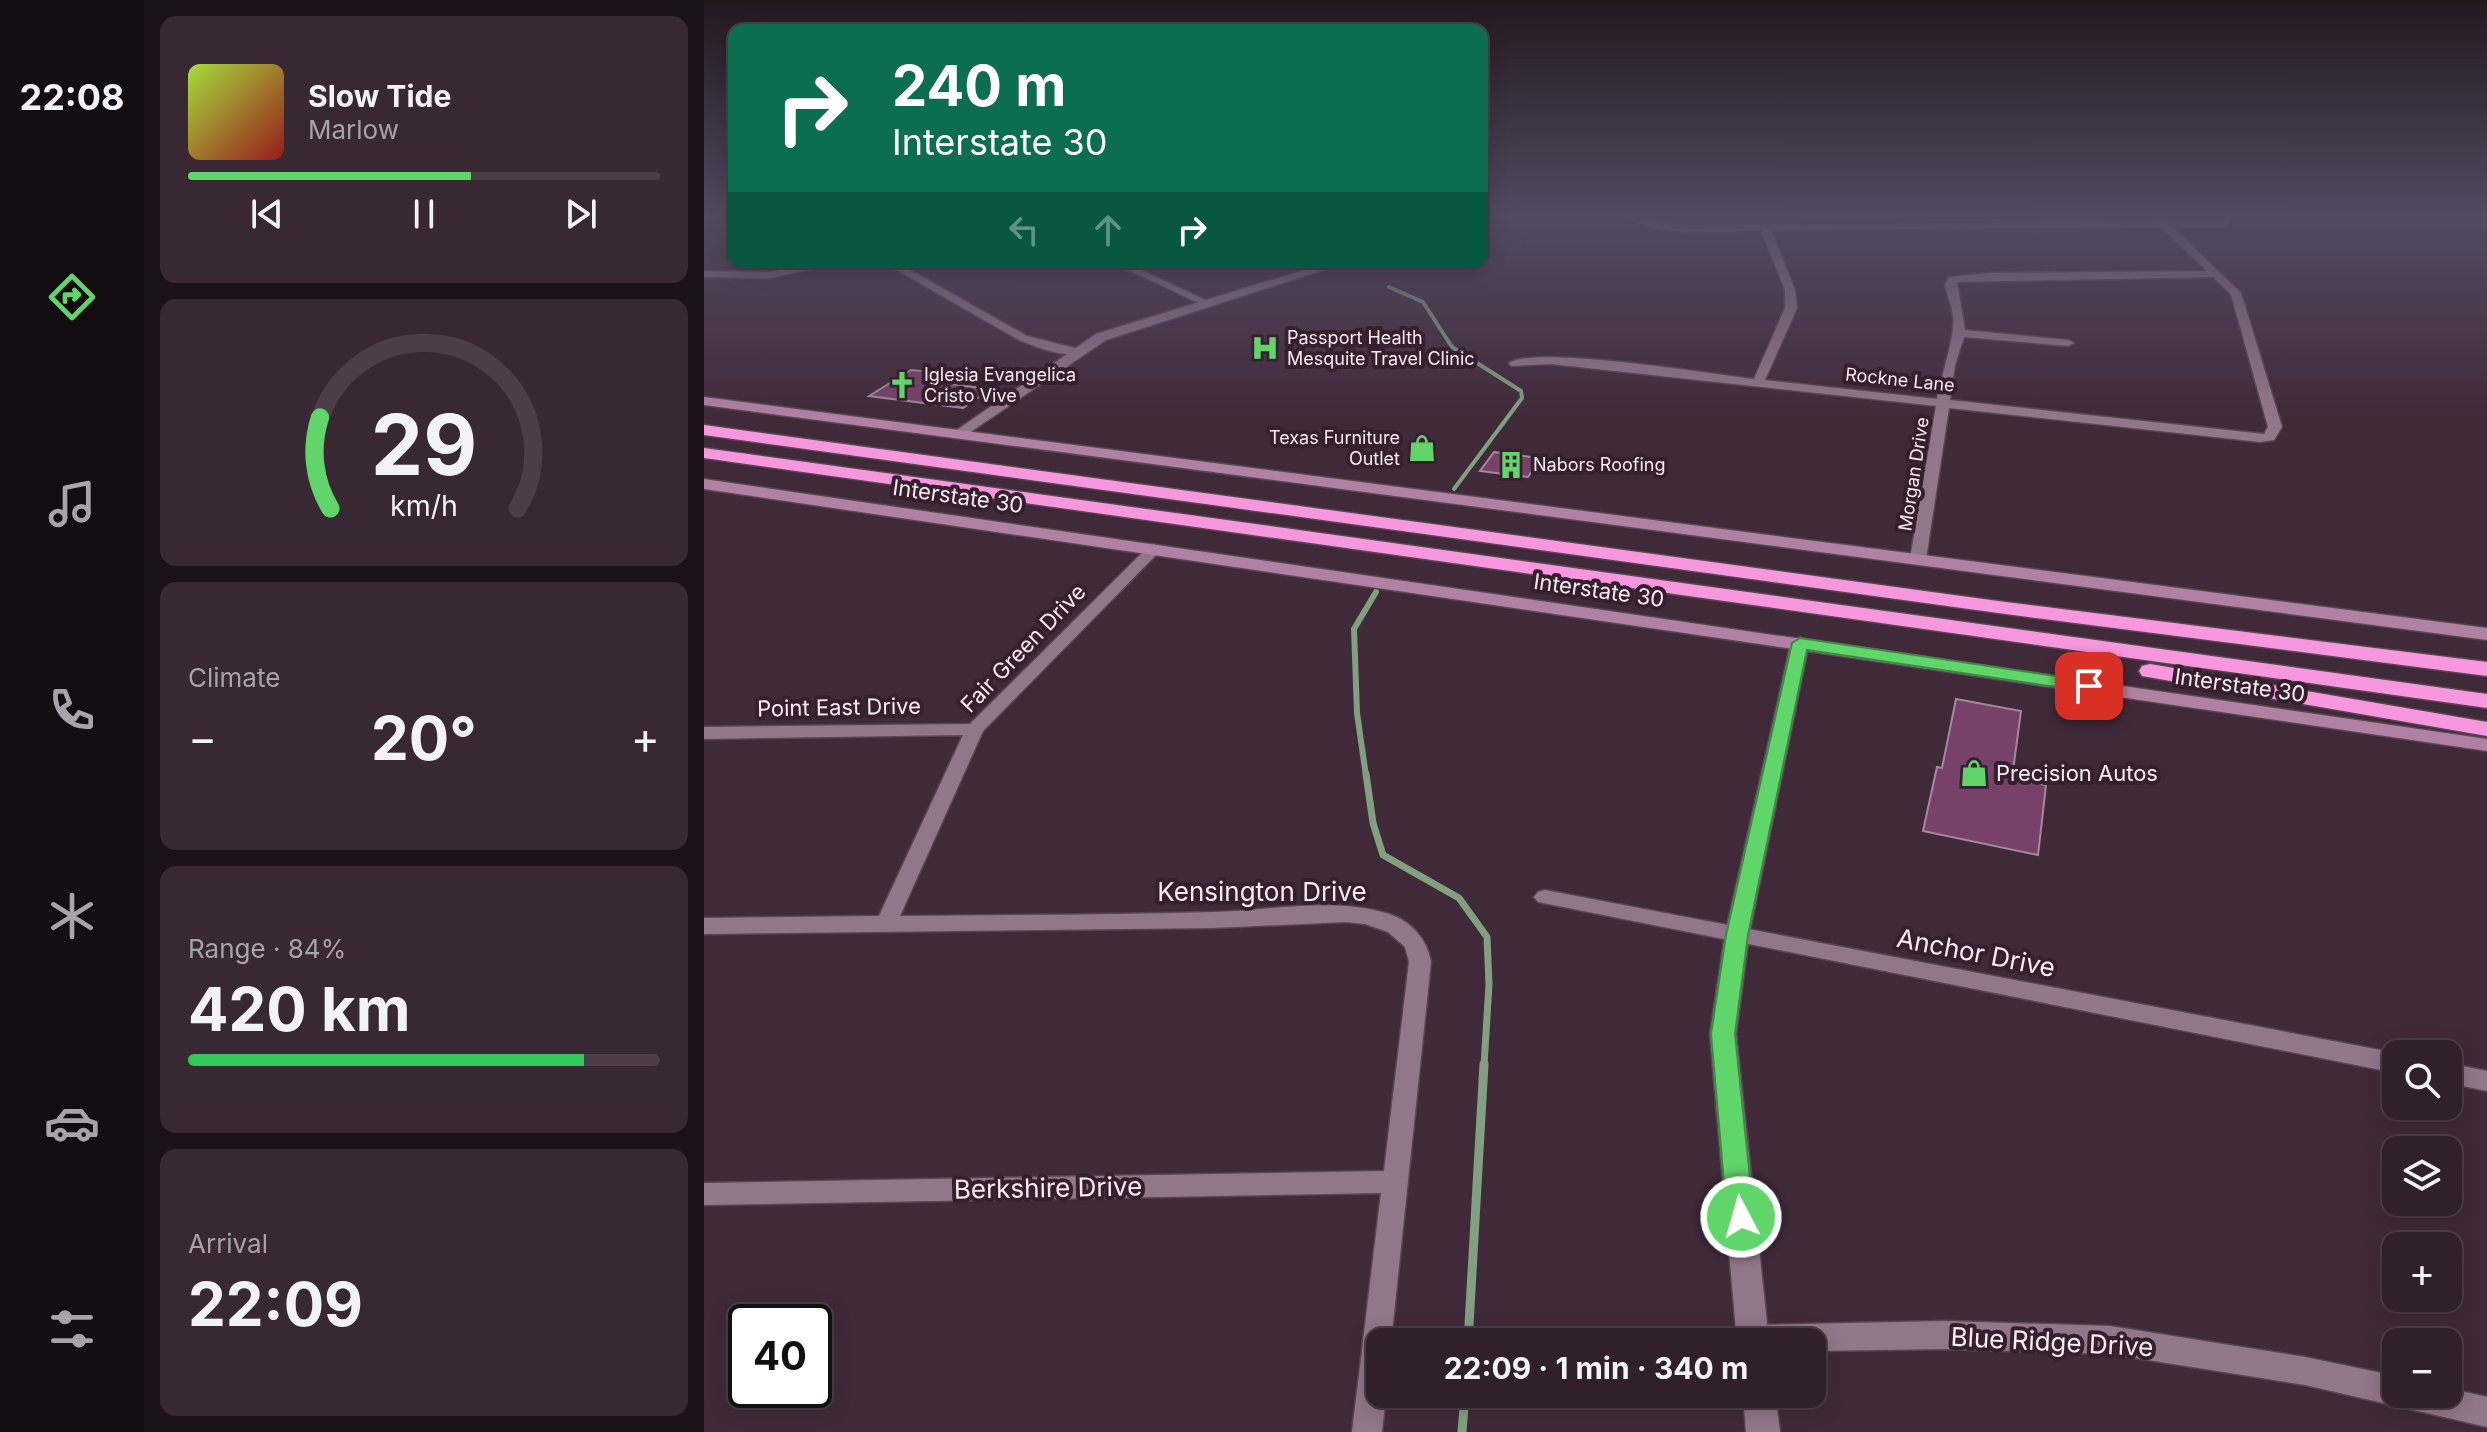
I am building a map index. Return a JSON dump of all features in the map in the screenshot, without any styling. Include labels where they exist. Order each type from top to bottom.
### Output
[{"type":"highway","points":[[704,414],[910,449],[1037,475]]},
{"type":"highway","points":[[704,430],[1998,607],[2487,669]]},
{"type":"highway","points":[[704,453],[2487,701]]},
{"type":"highway","points":[[704,467],[963,490]]},
{"type":"highway","points":[[1821,609],[2060,655],[2487,729]]},
{"type":"main road","points":[[704,401],[2487,634]]},
{"type":"main road","name":"Interstate 30","points":[[704,484],[2487,745]]},
{"type":"street","points":[[925,283],[1023,338],[1041,345],[1081,351]]},
{"type":"street","points":[[1162,283],[1207,303]]},
{"type":"street","points":[[958,434],[1081,351],[1119,330],[1273,283]]},
{"type":"street","points":[[1758,383],[1791,308],[1787,283]]},
{"type":"street","name":"Morgan Drive","points":[[1918,559],[1949,365],[1959,333],[1959,317],[1951,283]]},
{"type":"street","name":"Rockne Lane","points":[[1515,363],[1551,360],[2269,437],[2275,427],[2236,293],[2226,283]]},
{"type":"street","points":[[1959,333],[2068,343]]},
{"type":"street","name":"Fair Green Drive","points":[[886,924],[975,729],[1154,549]]},
{"type":"street","points":[[1752,1328],[1723,1034],[1737,935],[1800,643]]},
{"type":"street","name":"Point East Drive","points":[[704,733],[975,729]]},
{"type":"street","name":"Anchor Drive","points":[[1545,897],[2382,1060]]},
{"type":"street","name":"Kensington Drive","points":[[704,926],[1354,915],[1383,920],[1405,933],[1419,953],[1367,1432]]},
{"type":"street","points":[[2462,1076],[2487,1081]]},
{"type":"street","name":"Berkshire Drive","points":[[704,1194],[1393,1182]]},
{"type":"street","name":"Blue Ridge Drive","points":[[1826,1338],[1946,1335],[2110,1340],[2305,1371],[2382,1388]]},
{"type":"street","points":[[2462,1406],[2487,1412]]},
{"type":"street","points":[[1760,1408],[1763,1432]]},
{"type":"building","points":[[911,370],[964,375],[950,384],[991,389],[963,408],[869,396]]},
{"type":"building","name":"Nabors Roofing","points":[[1494,452],[1540,458],[1528,477],[1480,471]]},
{"type":"building","name":"Precision Autos","points":[[1956,699],[2021,711],[2012,778],[2046,785],[2038,855],[1923,831],[1937,767],[1942,768]]},
{"type":"waterway","points":[[1389,287],[1423,302],[1452,347],[1521,391],[1522,398],[1454,489]]},
{"type":"waterway","points":[[1366,776],[1357,713],[1354,629],[1376,592]]},
{"type":"waterway","points":[[1366,774],[1373,823],[1383,855],[1459,898],[1487,937],[1489,984],[1484,1066]]},
{"type":"waterway","points":[[1469,1328],[1484,1064]]},
{"type":"waterway","points":[[1462,1432],[1464,1408]]},
{"type":"place","name":"Passport Health Mesquite Travel Clinic","points":[[1265,348]]},
{"type":"place","name":"Iglesia Evangelica Cristo Vive","points":[[902,385]]},
{"type":"place","name":"Texas Furniture Outlet","points":[[1422,448]]},
{"type":"place","name":"Nabors Roofing","points":[[1511,465]]},
{"type":"place","name":"Precision Autos","points":[[1974,773]]},
{"type":"route","points":[[1741,1217],[1723,1034],[1737,935],[1800,643],[2089,686]]}]
